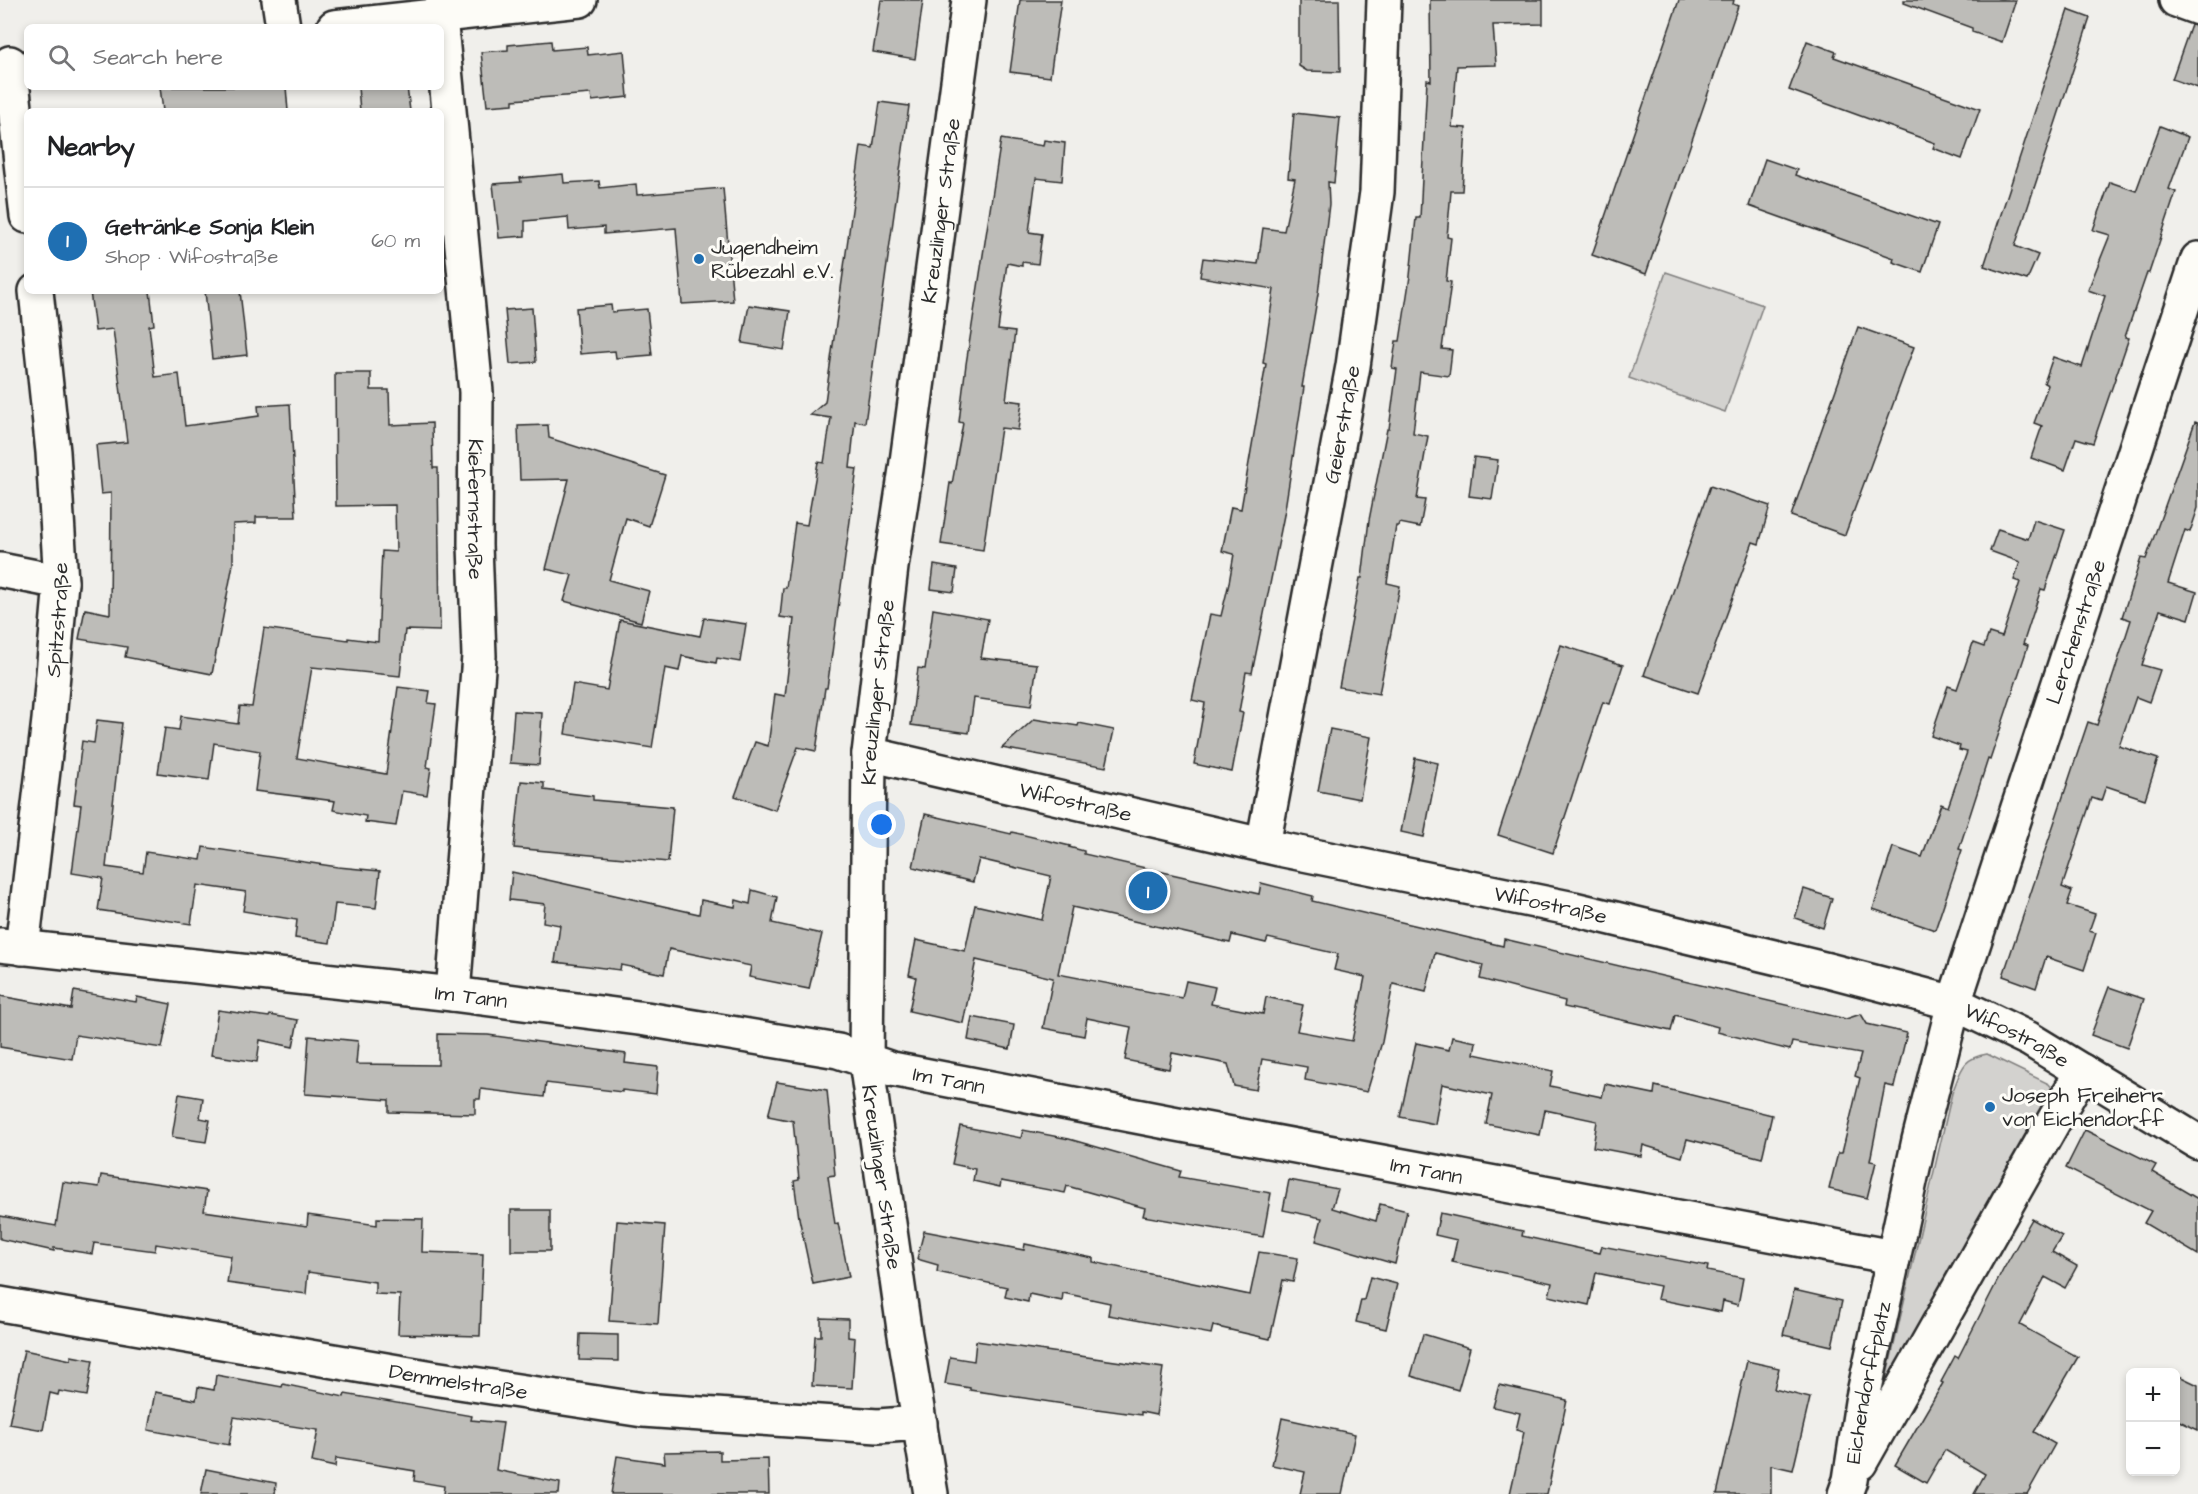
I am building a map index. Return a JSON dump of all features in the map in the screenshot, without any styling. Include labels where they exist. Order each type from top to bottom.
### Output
[{"type":"street","points":[[279,0],[283,24]]},
{"type":"street","points":[[414,24],[441,23],[580,0]]},
{"type":"street","name":"Kreuzlinger Straße","points":[[932,1494],[904,1329],[866,1060],[868,754],[969,0]]},
{"type":"street","name":"Geierstraße","points":[[1263,845],[1353,366],[1377,192],[1384,0]]},
{"type":"street","points":[[2176,0],[2198,8]]},
{"type":"street","name":"Kiefernstraße","points":[[444,55],[476,392],[475,545],[479,656],[453,994]]},
{"type":"street","points":[[12,63],[24,185]]},
{"type":"street","name":"Lerchenstraße","points":[[1954,1003],[2198,259]]},
{"type":"street","name":"Spitzstraße","points":[[11,946],[49,720],[61,582],[53,452],[36,294]]},
{"type":"street","points":[[0,570],[61,582]]},
{"type":"street","name":"Wifostraße","points":[[868,754],[1263,845],[1574,909],[1954,1003],[2029,1039],[2198,1142]]},
{"type":"street","name":"Im Tann","points":[[11,946],[453,994],[646,1019],[838,1051],[892,1069],[1196,1128],[1893,1257]]},
{"type":"street","name":"Eichendorffplatz","points":[[1848,1487],[1862,1402],[1893,1257],[1919,1140],[1954,1003]]},
{"type":"street","name":"Eichendorffplatz","points":[[1848,1487],[2082,1071]]},
{"type":"street","name":"Demmelstraße","points":[[0,1304],[433,1378],[643,1410],[878,1426],[920,1423]]},
{"type":"shaded area","points":[[1666,272],[1763,305],[1725,412],[1629,378]]},
{"type":"shaded area","points":[[1987,1054],[2049,1084],[2053,1089],[2052,1096],[1887,1389],[1885,1384],[1952,1093],[1963,1067],[1972,1059]]},
{"type":"building","points":[[881,0],[923,0],[915,59],[873,52]]},
{"type":"building","points":[[1020,0],[1061,0],[1050,77],[1010,72]]},
{"type":"building","points":[[1299,0],[1339,0],[1340,72],[1307,71],[1299,66]]},
{"type":"building","points":[[1430,0],[1543,0],[1543,24],[1493,25],[1496,65],[1457,66],[1452,127],[1466,128],[1462,191],[1451,191],[1447,237],[1451,238],[1446,281],[1451,282],[1442,349],[1452,350],[1449,376],[1420,372],[1413,433],[1428,436],[1417,499],[1425,500],[1420,527],[1400,523],[1396,526],[1387,583],[1400,586],[1379,694],[1339,687],[1360,578],[1362,578],[1369,520],[1387,429],[1389,429],[1397,369],[1392,368],[1396,341],[1400,341],[1416,218],[1420,218],[1427,80],[1431,81]]},
{"type":"building","points":[[1679,0],[1734,0],[1733,4],[1738,6],[1646,274],[1592,255]]},
{"type":"building","points":[[1904,0],[2016,0],[2002,42],[1972,32],[1972,28],[1904,3]]},
{"type":"building","points":[[2068,10],[2090,18],[2015,246],[2038,255],[2027,280],[1984,266]]},
{"type":"building","points":[[2191,25],[2198,26],[2198,88],[2172,79]]},
{"type":"building","points":[[551,41],[552,50],[587,47],[588,55],[624,51],[628,97],[592,101],[591,94],[513,100],[513,104],[487,106],[481,52],[508,50],[508,45]]},
{"type":"building","points":[[1807,41],[1836,52],[1834,57],[1980,109],[1962,159],[1933,148],[1935,143],[1789,90]]},
{"type":"building","points":[[160,90],[286,90],[288,108],[163,108]]},
{"type":"building","points":[[358,90],[407,90],[410,108],[360,108]]},
{"type":"building","points":[[880,102],[909,106],[865,423],[855,421],[850,468],[857,469],[827,688],[825,688],[816,751],[798,747],[775,810],[735,796],[755,742],[768,746],[775,694],[785,696],[794,619],[780,617],[783,588],[786,588],[795,523],[807,525],[818,462],[824,463],[831,418],[810,415],[825,402],[861,146],[873,148]]},
{"type":"building","points":[[1294,113],[1340,118],[1334,183],[1328,182],[1329,204],[1318,294],[1284,515],[1252,673],[1246,672],[1239,712],[1243,713],[1232,772],[1194,764],[1205,703],[1192,700],[1210,614],[1221,616],[1229,583],[1234,554],[1222,551],[1231,507],[1241,509],[1266,364],[1263,363],[1274,289],[1200,277],[1203,258],[1258,264],[1263,228],[1284,231],[1295,179],[1288,178]]},
{"type":"building","points":[[2160,126],[2188,137],[2169,189],[2176,192],[2125,337],[2129,338],[2093,443],[2076,438],[2065,470],[2031,458],[2042,426],[2034,423],[2048,385],[2044,383],[2053,357],[2082,367],[2105,296],[2088,290],[2110,235],[2093,230],[2110,182],[2136,191]]},
{"type":"building","points":[[1001,139],[1043,146],[1044,140],[1065,143],[1062,181],[1036,178],[1029,232],[1042,234],[1038,264],[1022,262],[1022,266],[1007,263],[998,330],[1015,332],[1006,400],[1022,402],[1018,430],[1001,428],[983,550],[941,544],[950,483],[952,484],[963,423],[959,422],[966,364]]},
{"type":"building","points":[[1765,159],[1797,170],[1795,175],[1938,225],[1922,272],[1893,262],[1894,258],[1749,206]]},
{"type":"building","points":[[563,174],[564,183],[599,181],[600,188],[636,184],[637,195],[723,188],[733,301],[682,304],[676,228],[604,234],[604,227],[569,230],[568,217],[525,221],[525,236],[499,238],[493,184],[521,182],[520,178]]},
{"type":"building","points":[[90,294],[150,294],[154,325],[149,326],[155,377],[179,374],[185,426],[259,416],[258,406],[290,404],[296,517],[256,517],[256,523],[233,524],[233,564],[212,674],[125,657],[127,647],[79,639],[85,609],[110,614],[111,493],[101,494],[96,445],[127,442],[113,329],[95,331]]},
{"type":"building","points":[[205,294],[240,294],[247,355],[212,359]]},
{"type":"building","points":[[611,305],[612,312],[647,309],[652,355],[616,358],[615,351],[580,354],[576,308]]},
{"type":"building","points":[[749,305],[790,311],[784,350],[742,343]]},
{"type":"building","points":[[532,308],[536,362],[510,364],[505,310]]},
{"type":"building","points":[[1858,327],[1914,347],[1845,535],[1791,516]]},
{"type":"building","points":[[335,373],[371,373],[371,390],[389,390],[390,425],[432,423],[433,468],[438,468],[440,631],[405,630],[400,676],[312,667],[297,758],[386,774],[398,687],[430,691],[428,703],[436,704],[427,767],[431,768],[427,795],[402,791],[396,826],[365,822],[366,816],[333,810],[335,801],[255,791],[260,751],[214,743],[209,780],[158,773],[165,728],[179,730],[181,716],[238,724],[240,706],[252,707],[264,628],[378,642],[382,551],[396,552],[395,505],[336,506]]},
{"type":"building","points":[[2195,422],[2198,423],[2198,508],[2190,532],[2185,530],[2168,583],[2197,592],[2189,619],[2160,610],[2142,665],[2160,670],[2149,702],[2136,697],[2119,746],[2158,759],[2145,799],[2106,786],[2101,801],[2092,798],[2062,887],[2072,891],[2067,905],[2095,914],[2089,931],[2096,933],[2084,970],[2046,957],[2036,988],[2003,976],[2088,722],[2097,725],[2131,620],[2122,617],[2141,558],[2146,559]]},
{"type":"building","points":[[548,425],[549,438],[665,475],[649,526],[626,518],[609,580],[649,591],[641,622],[564,601],[572,575],[546,569],[569,479],[520,480],[518,426]]},
{"type":"building","points":[[1474,457],[1498,460],[1492,499],[1469,496]]},
{"type":"building","points":[[1710,486],[1770,506],[1759,544],[1753,542],[1698,693],[1644,675]]},
{"type":"building","points":[[2034,520],[2065,530],[2045,590],[2041,589],[2023,644],[2028,646],[1990,760],[1988,759],[1959,849],[1962,850],[1935,930],[1873,909],[1893,847],[1922,857],[1941,804],[1948,807],[1967,752],[1959,750],[1960,746],[1931,736],[1948,686],[1957,689],[1973,643],[1984,647],[1989,633],[2002,637],[2020,582],[2014,580],[2020,562],[1990,551],[1998,529],[2028,539]]},
{"type":"building","points":[[934,565],[957,569],[954,592],[931,589]]},
{"type":"building","points":[[933,609],[988,619],[981,658],[1037,664],[1031,706],[974,698],[969,733],[911,725],[918,668],[925,669]]},
{"type":"building","points":[[704,618],[746,624],[740,662],[717,658],[716,663],[682,656],[679,671],[665,668],[652,748],[565,734],[573,684],[607,690],[620,620],[700,636]]},
{"type":"building","points":[[1561,645],[1623,665],[1610,704],[1603,702],[1553,853],[1498,835]]},
{"type":"building","points":[[514,711],[542,713],[539,765],[510,763]]},
{"type":"building","points":[[1034,719],[1078,726],[1079,723],[1114,730],[1106,767],[1002,748]]},
{"type":"building","points":[[97,720],[122,723],[106,867],[143,872],[146,852],[201,860],[203,847],[380,871],[376,908],[335,904],[330,943],[295,938],[297,920],[243,911],[246,892],[197,885],[191,924],[98,910],[103,878],[72,873],[81,805],[74,804],[82,741],[94,743]]},
{"type":"building","points":[[1330,729],[1371,737],[1360,799],[1318,791]]},
{"type":"building","points":[[1415,758],[1438,763],[1424,837],[1401,832]]},
{"type":"building","points":[[521,781],[544,783],[544,790],[593,796],[593,800],[673,807],[668,862],[514,848]]},
{"type":"building","points":[[925,814],[1011,834],[1012,832],[1070,846],[1084,851],[1084,854],[1259,894],[1261,883],[1313,896],[1312,901],[1503,946],[1504,939],[1846,1019],[1861,1014],[1867,1024],[1907,1033],[1894,1087],[1885,1085],[1870,1161],[1876,1162],[1867,1198],[1829,1189],[1838,1153],[1842,1153],[1860,1078],[1855,1076],[1861,1054],[1792,1042],[1790,1050],[1717,1032],[1718,1027],[1675,1015],[1671,1031],[1564,1007],[1565,1001],[1480,979],[1483,965],[1435,953],[1426,992],[1393,984],[1382,1042],[1367,1092],[1305,1080],[1307,1067],[1262,1059],[1256,1090],[1234,1086],[1228,1064],[1172,1053],[1169,1069],[1125,1060],[1131,1027],[1087,1018],[1084,1036],[1043,1028],[1053,978],[976,960],[963,1023],[909,1011],[916,977],[909,975],[916,940],[965,951],[975,905],[1042,920],[1051,876],[979,859],[973,882],[913,867]],"holes":[[[1072,907],[1230,943],[1232,935],[1266,943],[1268,938],[1338,954],[1334,970],[1365,977],[1352,1041],[1297,1031],[1303,1005],[1266,997],[1263,1014],[1211,1004],[1215,987],[1186,981],[1182,998],[1058,974]]]},
{"type":"building","points":[[512,872],[699,914],[701,900],[735,907],[736,900],[750,904],[752,890],[777,897],[772,923],[822,934],[809,989],[749,977],[751,966],[669,949],[664,974],[621,965],[620,970],[555,962],[560,925],[543,922],[545,904],[509,900]]},
{"type":"building","points":[[1804,889],[1832,898],[1823,928],[1795,918]]},
{"type":"building","points":[[2109,987],[2144,999],[2127,1048],[2091,1035]]},
{"type":"building","points":[[74,991],[136,1002],[137,997],[171,1004],[162,1048],[76,1035],[72,1059],[0,1047],[0,996],[71,1009]]},
{"type":"building","points":[[218,1010],[298,1020],[293,1047],[260,1040],[257,1062],[211,1055]]},
{"type":"building","points":[[972,1017],[1014,1025],[1010,1049],[968,1040]]},
{"type":"building","points":[[438,1034],[488,1035],[626,1054],[625,1063],[658,1067],[656,1094],[546,1083],[544,1097],[481,1089],[480,1099],[475,1099],[475,1114],[389,1112],[389,1100],[305,1094],[309,1036],[358,1041],[356,1064],[438,1065]]},
{"type":"building","points":[[1452,1037],[1476,1042],[1474,1054],[1553,1071],[1550,1086],[1602,1097],[1605,1084],[1654,1094],[1655,1086],[1772,1115],[1762,1158],[1687,1139],[1682,1157],[1643,1145],[1641,1156],[1593,1147],[1597,1121],[1545,1110],[1540,1135],[1486,1124],[1492,1095],[1442,1084],[1435,1124],[1400,1117],[1416,1043],[1449,1050]]},
{"type":"building","points":[[777,1082],[827,1090],[835,1175],[828,1176],[835,1224],[838,1223],[849,1277],[813,1284],[794,1181],[799,1180],[793,1121],[768,1116]]},
{"type":"building","points":[[179,1094],[203,1098],[200,1118],[210,1120],[206,1142],[172,1137]]},
{"type":"building","points":[[960,1126],[1021,1138],[1023,1130],[1069,1139],[1181,1171],[1179,1177],[1271,1193],[1263,1237],[1143,1216],[1145,1208],[1067,1186],[1065,1193],[1001,1181],[1000,1187],[973,1181],[975,1169],[952,1164]]},
{"type":"building","points":[[2085,1130],[2156,1165],[2152,1172],[2198,1199],[2198,1255],[2144,1223],[2151,1211],[2066,1168]]},
{"type":"building","points":[[101,1175],[207,1191],[204,1211],[307,1226],[308,1215],[377,1225],[377,1218],[423,1219],[422,1252],[483,1254],[480,1336],[398,1334],[400,1295],[375,1294],[375,1282],[308,1272],[306,1294],[227,1283],[231,1256],[156,1244],[155,1251],[94,1243],[92,1254],[54,1248],[54,1251],[0,1239],[0,1216],[56,1226],[63,1182],[99,1187]]},
{"type":"building","points":[[1289,1180],[1338,1189],[1332,1208],[1376,1221],[1380,1204],[1407,1211],[1395,1264],[1316,1241],[1322,1218],[1283,1210]]},
{"type":"building","points":[[511,1210],[550,1210],[550,1251],[511,1251]]},
{"type":"building","points":[[1440,1213],[1523,1231],[1522,1236],[1600,1253],[1602,1246],[1708,1266],[1707,1271],[1743,1278],[1738,1305],[1723,1301],[1721,1312],[1657,1299],[1660,1286],[1596,1273],[1589,1305],[1549,1296],[1552,1283],[1452,1262],[1457,1240],[1435,1235]]},
{"type":"building","points":[[2032,1219],[2062,1236],[2052,1252],[2077,1266],[2065,1288],[2045,1277],[2020,1325],[2078,1357],[2034,1432],[2055,1444],[2027,1494],[1974,1494],[1985,1474],[1945,1450],[1926,1483],[1895,1465],[1943,1383],[1941,1382],[1955,1356],[1958,1358]]},
{"type":"building","points":[[617,1221],[665,1225],[658,1324],[609,1321]]},
{"type":"building","points":[[924,1231],[1024,1250],[1025,1244],[1093,1258],[1093,1262],[1250,1295],[1259,1252],[1298,1258],[1293,1282],[1283,1280],[1270,1339],[1213,1326],[1211,1334],[1108,1315],[1110,1303],[1063,1293],[1062,1301],[1029,1294],[1028,1302],[1005,1297],[1007,1287],[937,1272],[938,1265],[917,1259]]},
{"type":"building","points":[[1370,1277],[1397,1284],[1386,1329],[1356,1322]]},
{"type":"building","points":[[1794,1290],[1842,1301],[1832,1346],[1783,1335]]},
{"type":"building","points":[[821,1318],[848,1319],[848,1337],[855,1338],[852,1388],[812,1386],[815,1336],[821,1336]]},
{"type":"building","points":[[580,1334],[618,1335],[618,1361],[579,1360]]},
{"type":"building","points":[[1423,1334],[1470,1348],[1458,1390],[1411,1376]]},
{"type":"building","points":[[976,1341],[1163,1368],[1156,1415],[1097,1409],[970,1390],[970,1388],[945,1384],[950,1357],[974,1361]]},
{"type":"building","points":[[24,1350],[71,1360],[71,1356],[93,1360],[87,1396],[59,1391],[58,1395],[50,1393],[43,1430],[9,1424]]},
{"type":"building","points":[[1747,1361],[1779,1368],[1774,1389],[1810,1398],[1793,1470],[1771,1465],[1771,1494],[1717,1494]]},
{"type":"building","points":[[216,1375],[282,1387],[283,1384],[344,1397],[345,1394],[472,1416],[471,1420],[503,1423],[496,1470],[560,1483],[559,1494],[443,1494],[444,1486],[414,1481],[415,1471],[336,1458],[335,1467],[312,1462],[318,1430],[234,1417],[229,1445],[148,1430],[155,1392],[196,1400],[198,1387],[214,1390]]},
{"type":"building","points":[[2180,1376],[2198,1385],[2198,1430],[2180,1421]]},
{"type":"building","points":[[1499,1385],[1567,1400],[1547,1494],[1510,1494],[1524,1432],[1516,1430],[1520,1413],[1493,1407]]},
{"type":"building","points":[[1282,1418],[1355,1434],[1342,1494],[1300,1494],[1305,1472],[1272,1465]]},
{"type":"building","points":[[720,1451],[720,1460],[768,1459],[769,1494],[611,1494],[617,1456],[665,1463],[664,1452]]},
{"type":"building","points":[[206,1469],[276,1483],[275,1494],[201,1494]]},
{"type":"place","name":"Jugendheim Rübezahl e.V.","points":[[699,259]]},
{"type":"place","name":"Getränke Sonja Klein","points":[[1148,891]]},
{"type":"place","name":"Joseph Freiherr von Eichendorff","points":[[1990,1107]]}]
